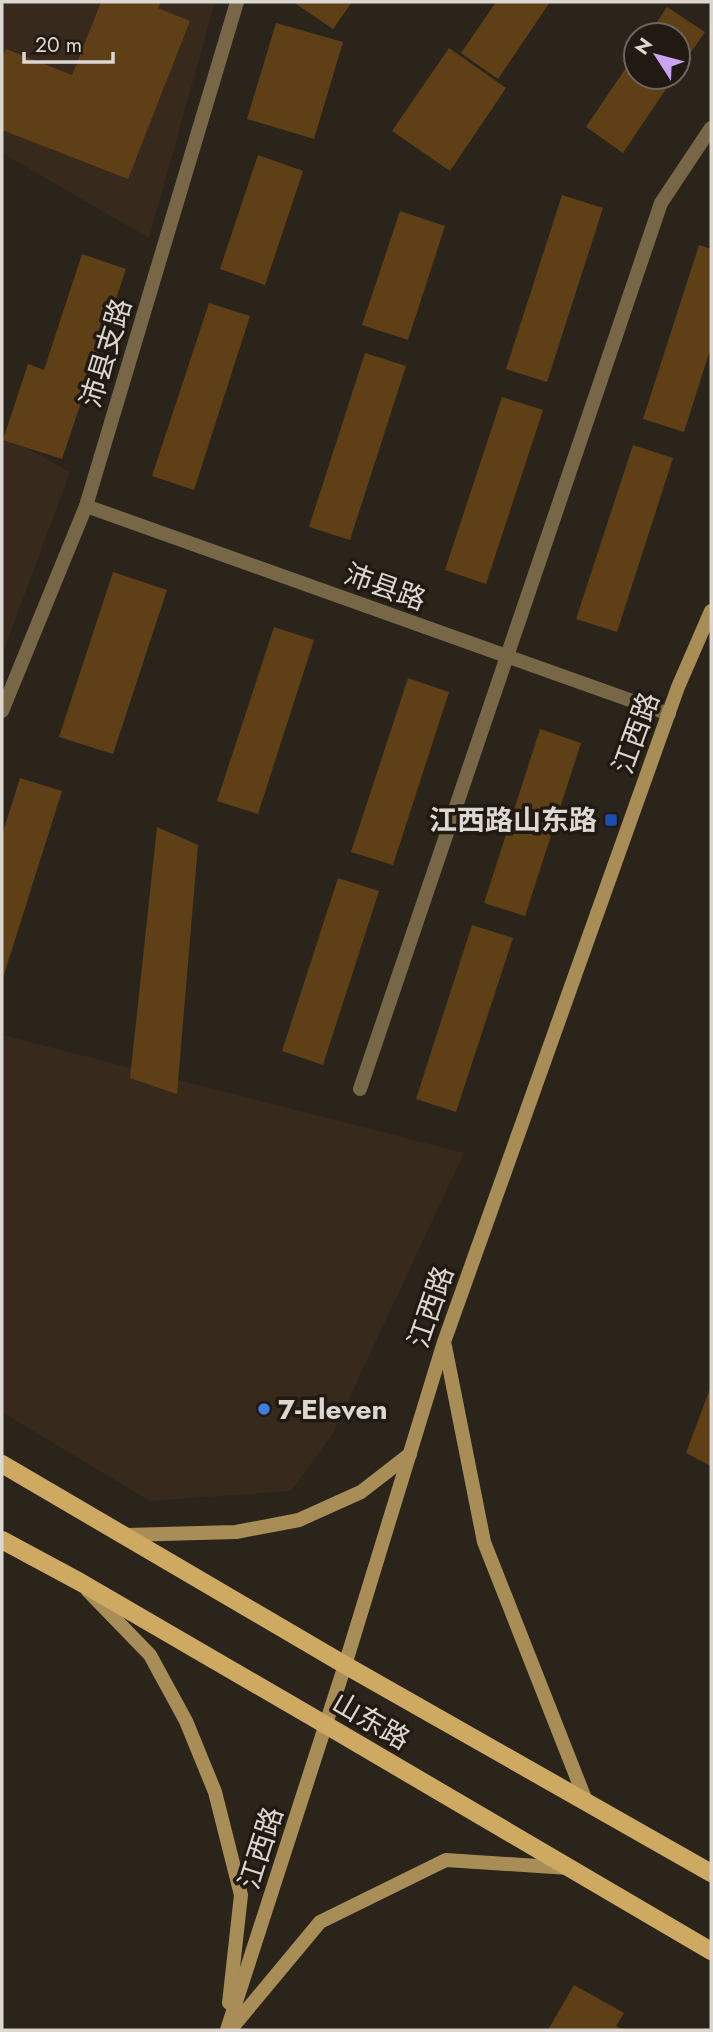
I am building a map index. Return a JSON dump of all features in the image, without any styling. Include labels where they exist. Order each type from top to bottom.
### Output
[{"type":"main road","name":"江西路","points":[[228,2030],[345,1665],[444,1342],[669,714],[711,611]]},
{"type":"main road","points":[[444,1342],[484,1542],[586,1801]]},
{"type":"main road","points":[[126,1535],[236,1532],[299,1520],[361,1492],[410,1454]]},
{"type":"main road","name":"山东路","points":[[2,1464],[345,1665],[711,1873]]},
{"type":"main road","name":"山东路","points":[[2,1540],[326,1725],[711,1951]]},
{"type":"main road","points":[[80,1583],[150,1655],[186,1721],[215,1792],[241,1895],[228,2030]]},
{"type":"main road","points":[[228,2030],[320,1922],[446,1860],[574,1869]]},
{"type":"street","name":"沛县支路","points":[[2,710],[86,506],[237,2]]},
{"type":"street","points":[[360,1089],[661,204],[711,128]]},
{"type":"street","name":"沛县路","points":[[86,506],[669,714]]},
{"type":"shaded area","points":[[2,2],[215,2],[149,238],[2,153]]},
{"type":"shaded area","points":[[2,434],[70,472],[2,655]]},
{"type":"shaded area","points":[[2,1035],[464,1153],[333,1433],[291,1491],[150,1501],[2,1412]]},
{"type":"building","points":[[101,2],[161,2],[158,8],[190,21],[128,179],[2,130],[2,59],[6,49],[72,75]]},
{"type":"building","points":[[293,2],[352,2],[333,29]]},
{"type":"building","points":[[496,2],[550,2],[498,79],[461,53]]},
{"type":"building","points":[[667,7],[688,21],[658,21]]},
{"type":"building","points":[[276,23],[343,42],[314,139],[247,119]]},
{"type":"building","points":[[692,23],[705,32],[692,51]]},
{"type":"building","points":[[449,48],[506,88],[450,171],[392,131]]},
{"type":"building","points":[[622,74],[622,91],[665,91],[623,153],[586,127]]},
{"type":"building","points":[[258,155],[303,171],[265,285],[220,269]]},
{"type":"building","points":[[562,195],[603,208],[547,382],[506,369]]},
{"type":"building","points":[[400,211],[445,226],[408,340],[362,325]]},
{"type":"building","points":[[699,245],[711,249],[711,347],[684,432],[643,419]]},
{"type":"building","points":[[82,254],[126,269],[62,459],[3,440],[28,364],[44,370]]},
{"type":"building","points":[[209,303],[250,316],[194,490],[152,476]]},
{"type":"building","points":[[365,353],[406,366],[350,540],[309,527]]},
{"type":"building","points":[[502,397],[543,410],[486,584],[445,570]]},
{"type":"building","points":[[633,445],[673,458],[617,632],[576,619]]},
{"type":"building","points":[[113,572],[167,590],[113,754],[59,737]]},
{"type":"building","points":[[274,627],[314,640],[258,814],[217,801]]},
{"type":"building","points":[[408,678],[449,692],[393,865],[351,852]]},
{"type":"building","points":[[540,729],[581,743],[525,916],[484,903]]},
{"type":"building","points":[[20,778],[62,791],[2,981],[2,835]]},
{"type":"building","points":[[157,827],[198,845],[177,1094],[130,1078]]},
{"type":"building","points":[[338,878],[379,891],[323,1065],[282,1051]]},
{"type":"building","points":[[472,925],[513,938],[456,1112],[416,1099]]},
{"type":"building","points":[[711,1386],[711,1466],[686,1453]]},
{"type":"building","points":[[574,1985],[624,2013],[616,2026],[623,2030],[548,2030]]},
{"type":"place","name":"江西路山东路","points":[[611,820]]},
{"type":"place","name":"7-Eleven","points":[[264,1409]]}]
